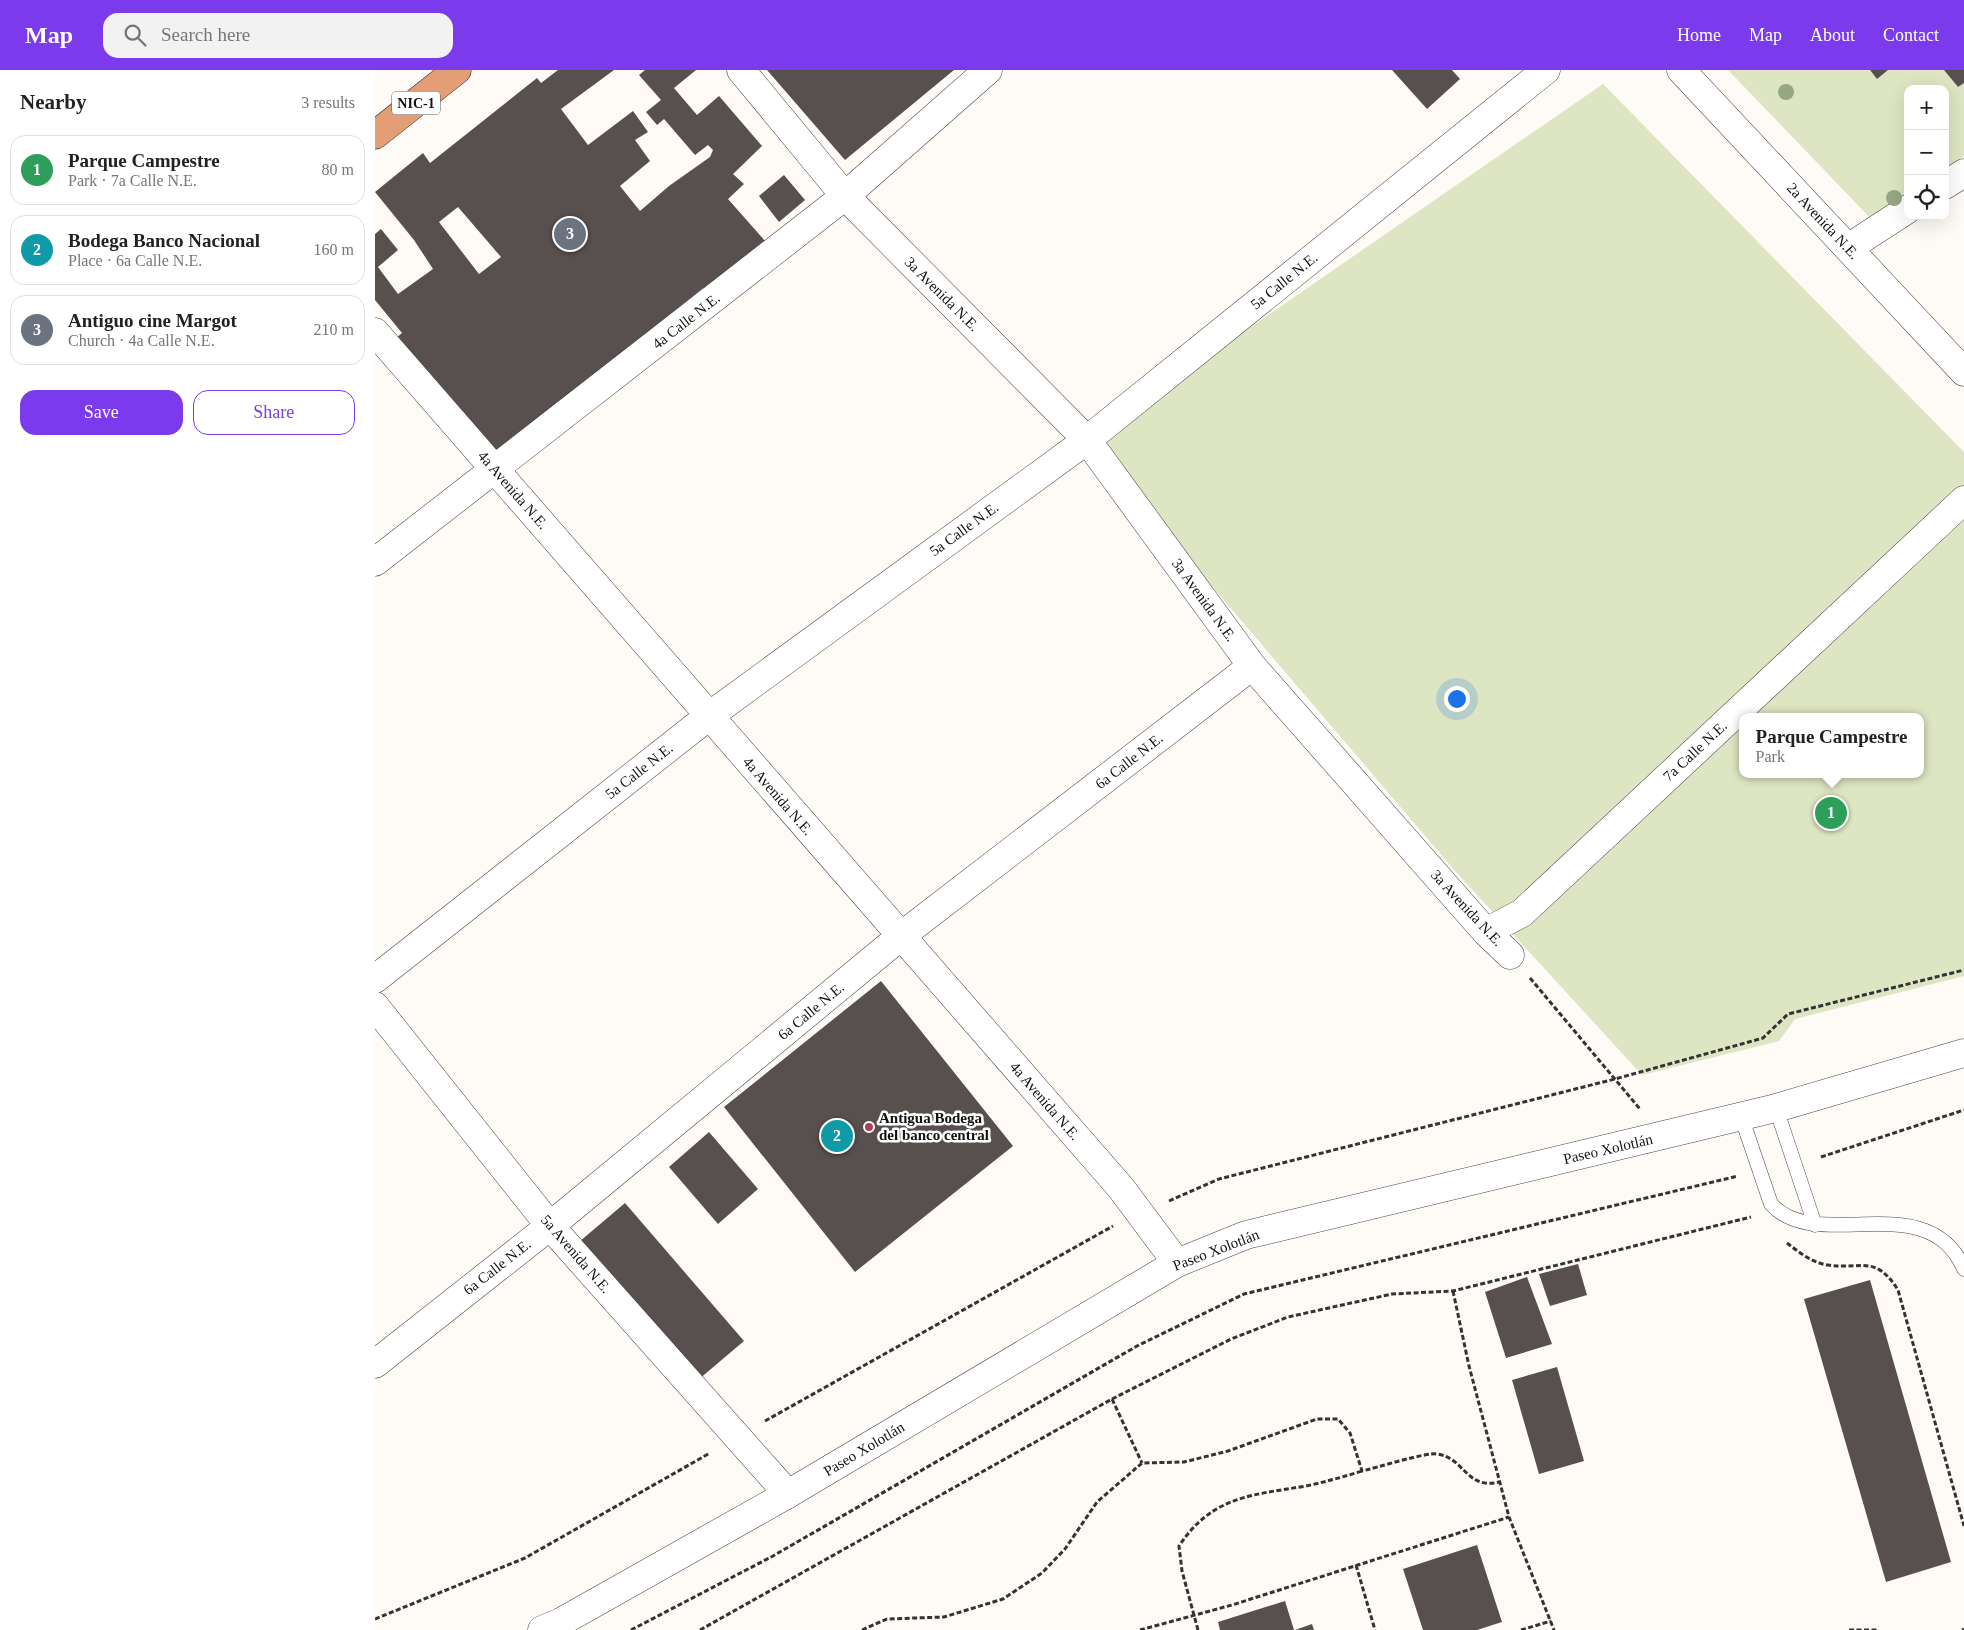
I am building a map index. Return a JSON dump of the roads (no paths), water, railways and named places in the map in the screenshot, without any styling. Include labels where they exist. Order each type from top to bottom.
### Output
[{"type":"highway","name":"NIC-1","points":[[375,135],[454,71]]},
{"type":"street","name":"3a Avenida N.E.","points":[[741,70],[845,196],[1087,440],[1252,666],[1486,932],[1510,955]]},
{"type":"street","name":"4a Calle N.E.","points":[[375,562],[845,196],[988,70]]},
{"type":"street","name":"5a Calle N.E.","points":[[375,979],[709,716],[1087,440],[1546,70]]},
{"type":"street","name":"2a Avenida N.E.","points":[[1681,70],[1964,372]]},
{"type":"street","points":[[1949,182],[1964,173]]},
{"type":"street","points":[[1848,248],[1904,212]]},
{"type":"street","name":"4a Avenida N.E.","points":[[375,332],[1141,1213],[1177,1263]]},
{"type":"street","name":"7a Calle N.E.","points":[[1486,932],[1522,913],[1964,500]]},
{"type":"street","name":"6a Calle N.E.","points":[[375,1364],[550,1226],[901,936],[1252,666]]},
{"type":"street","name":"5a Avenida N.E.","points":[[375,1006],[550,1226],[788,1494]]},
{"type":"street","name":"Paseo Xolotlán","points":[[542,1630],[561,1622],[788,1494],[1177,1263],[1246,1235],[1776,1108],[1964,1053]]},
{"type":"lane","points":[[1776,1108],[1815,1225]]},
{"type":"lane","points":[[1741,1116],[1771,1204],[1787,1218],[1815,1225],[1882,1223],[1911,1226],[1941,1240],[1963,1262]]},
{"type":"place","name":"Antiguo cine Margot","points":[[570,234]]},
{"type":"place","name":"Parque Campestre","points":[[1831,813]]},
{"type":"place","name":"Antigua Bodega del banco central","points":[[869,1127]]},
{"type":"place","name":"Bodega Banco Nacional","points":[[837,1136]]}]
